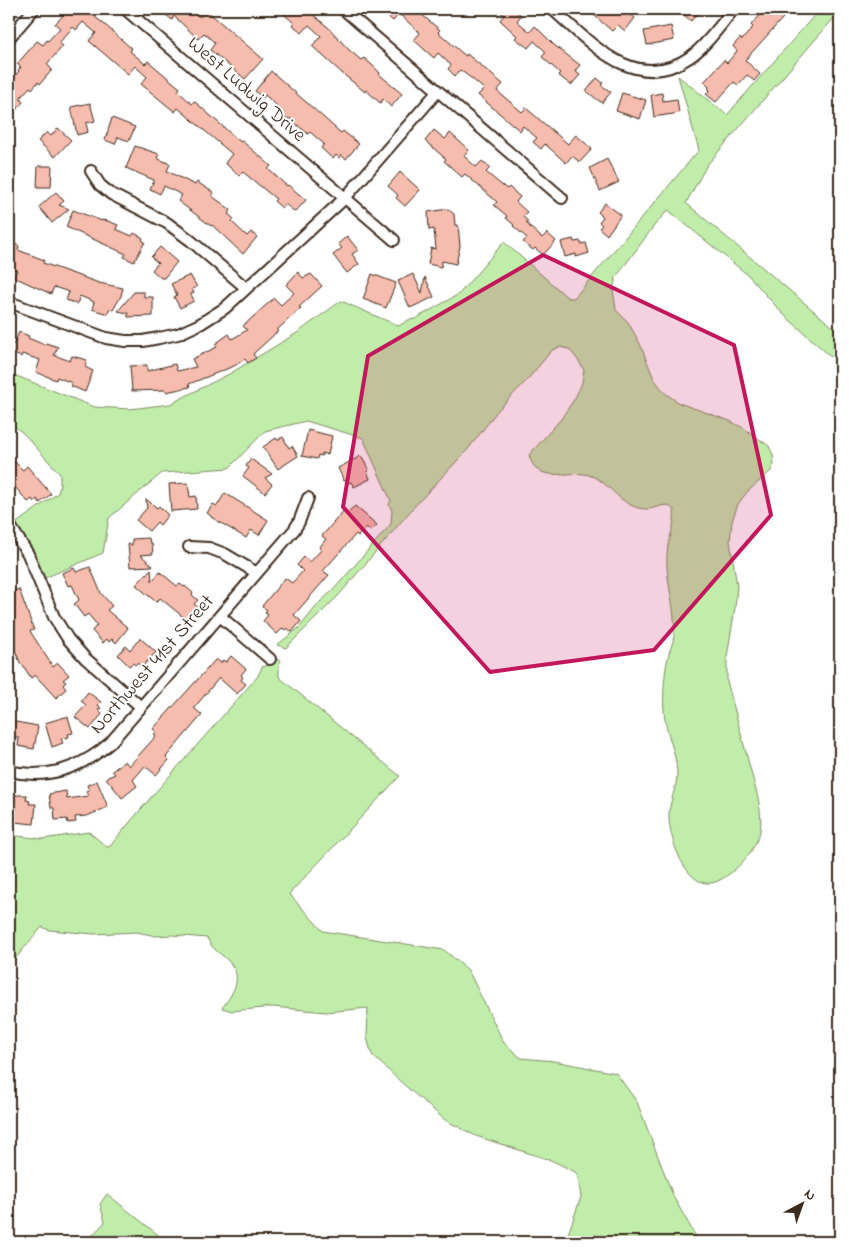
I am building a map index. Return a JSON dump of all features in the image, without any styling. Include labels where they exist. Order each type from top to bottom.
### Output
[{"type":"street","points":[[9,38],[34,9]]},
{"type":"street","name":"West Ludwig Drive","points":[[125,9],[394,240]]},
{"type":"street","points":[[343,9],[562,198]]},
{"type":"street","points":[[552,9],[610,58],[622,64],[649,70],[677,64],[689,57],[734,9]]},
{"type":"street","points":[[9,302],[106,338],[143,340],[178,334],[200,324],[225,308],[345,198],[438,91]]},
{"type":"street","points":[[91,171],[100,185],[111,194],[151,213],[167,223],[246,288]]},
{"type":"street","name":"Northwest 41st Street","points":[[9,771],[37,774],[64,769],[91,758],[110,743],[294,530],[308,498]]},
{"type":"street","points":[[9,524],[28,554],[54,617],[68,639],[85,658],[141,707]]},
{"type":"street","points":[[189,547],[209,548],[225,554],[257,573]]},
{"type":"street","points":[[220,616],[270,659]]},
{"type":"highlighted area","points":[[543,255],[734,345],[771,515],[654,650],[490,672],[343,507],[368,356]]},
{"type":"green space","points":[[820,9],[840,9],[840,11],[707,165],[686,203],[840,333],[840,365],[782,313],[749,276],[668,210],[616,277],[613,290],[616,310],[628,322],[640,344],[654,379],[665,393],[679,403],[730,421],[745,429],[769,446],[773,455],[774,464],[771,471],[747,492],[738,504],[732,521],[730,541],[737,586],[727,657],[727,681],[758,798],[761,823],[758,838],[750,852],[739,866],[726,876],[709,883],[699,881],[683,864],[677,853],[670,828],[669,813],[677,774],[675,758],[666,727],[664,684],[674,636],[674,616],[667,564],[674,510],[668,505],[649,509],[631,505],[623,501],[604,483],[589,475],[546,473],[533,465],[529,455],[561,419],[575,398],[582,383],[584,370],[569,349],[560,347],[552,350],[528,379],[498,410],[469,448],[412,509],[339,595],[286,648],[277,645],[299,628],[391,524],[392,511],[389,504],[391,501],[363,438],[306,421],[265,431],[229,468],[162,473],[109,518],[103,553],[40,580],[11,527],[58,493],[60,474],[24,434],[9,422],[9,373],[94,407],[130,409],[170,404],[231,373],[297,333],[341,301],[399,326],[408,320],[415,319],[459,294],[504,242],[568,298],[574,298],[699,150],[678,76],[727,115]]},
{"type":"green space","points":[[274,659],[281,660],[279,677],[400,776],[289,894],[323,931],[444,950],[468,970],[504,1043],[521,1058],[554,1061],[616,1073],[637,1102],[674,1198],[699,1242],[563,1242],[568,1234],[581,1197],[577,1173],[553,1161],[476,1136],[445,1120],[372,1055],[367,1038],[368,1008],[326,1012],[273,1007],[232,1011],[222,1008],[233,992],[236,975],[230,963],[215,950],[207,938],[172,935],[156,936],[137,932],[94,934],[49,930],[42,927],[9,966],[9,835],[43,839],[89,832],[109,847],[258,676],[262,667],[269,665]]},
{"type":"green space","points":[[107,1194],[162,1238],[163,1242],[86,1242],[105,1222],[100,1204]]},
{"type":"building","points":[[69,9],[85,9],[104,24],[132,49],[130,51],[145,64],[148,61],[180,88],[178,91],[192,104],[194,101],[237,139],[242,141],[271,166],[268,169],[306,200],[295,212],[285,204],[282,208],[274,201],[276,199],[243,172],[239,176],[225,163],[232,154],[178,108],[175,112],[141,84],[147,77],[135,66],[128,74],[89,41],[96,33],[83,22],[76,30],[73,27],[59,43],[63,46],[47,64],[52,70],[40,84],[38,82],[32,89],[30,87],[20,98],[23,102],[9,118],[9,83],[21,67],[17,64],[37,41],[43,45],[48,41],[60,28],[55,24]]},
{"type":"building","points":[[159,9],[191,9],[200,17],[206,10],[263,59],[245,79],[210,50],[215,43],[204,33],[198,39],[174,16],[172,20]]},
{"type":"building","points":[[278,9],[306,9],[329,28],[348,49],[361,60],[364,58],[402,94],[391,107],[383,99],[380,103],[366,90],[365,92],[343,74],[312,46],[321,36],[309,25],[302,33]]},
{"type":"building","points":[[379,9],[415,9],[440,30],[438,32],[462,53],[466,56],[467,54],[503,84],[497,91],[522,112],[526,108],[568,144],[576,135],[592,149],[580,162],[572,156],[566,163],[545,144],[541,149],[533,142],[537,138],[523,126],[520,131],[478,95],[484,89],[460,70],[455,76],[448,69],[451,65],[438,53],[434,58],[414,40],[420,33],[399,14],[393,21]]},
{"type":"building","points":[[496,9],[513,9],[521,15],[517,21],[530,32],[535,26],[554,45],[580,65],[575,71],[580,75],[571,85],[558,75],[560,73],[542,57],[546,52],[534,41],[528,48],[515,38],[517,36],[500,20],[504,15]]},
{"type":"building","points":[[587,9],[624,9],[635,18],[625,31],[618,25],[612,31]]},
{"type":"building","points":[[677,9],[701,9],[691,21]]},
{"type":"building","points":[[766,9],[791,9],[745,60],[760,74],[754,81],[747,75],[738,85],[734,82],[716,102],[706,94],[710,90],[704,82],[724,60],[727,63],[737,51],[733,46],[740,38],[742,40],[753,27],[751,25]]},
{"type":"building","points":[[671,26],[674,40],[647,45],[644,31]]},
{"type":"building","points":[[271,71],[341,133],[343,131],[359,144],[346,159],[341,155],[339,158],[336,155],[333,159],[321,148],[324,144],[310,132],[308,134],[289,118],[288,120],[265,95],[263,98],[255,91]]},
{"type":"building","points":[[597,78],[603,83],[601,85],[611,92],[602,103],[586,91]]},
{"type":"building","points":[[622,93],[646,100],[640,119],[616,111]]},
{"type":"building","points":[[662,93],[663,101],[677,99],[679,113],[654,117],[651,95]]},
{"type":"building","points":[[90,103],[95,121],[86,123],[88,132],[77,135],[71,107]]},
{"type":"building","points":[[112,118],[135,127],[129,141],[118,137],[115,144],[105,140]]},
{"type":"building","points":[[58,128],[71,140],[55,157],[38,141],[47,132],[51,136]]},
{"type":"building","points":[[434,130],[445,139],[450,133],[469,150],[464,156],[476,167],[482,161],[490,168],[486,172],[507,189],[509,187],[520,197],[516,202],[527,212],[523,217],[528,221],[526,222],[530,227],[542,238],[547,233],[556,241],[543,255],[535,248],[533,250],[523,242],[527,238],[494,205],[497,202],[465,174],[462,177],[444,161],[446,159],[425,141]]},
{"type":"building","points":[[135,146],[159,154],[157,158],[170,164],[167,171],[195,185],[197,182],[214,193],[212,196],[231,210],[228,214],[234,219],[232,222],[247,236],[251,232],[257,237],[243,254],[212,225],[178,201],[182,195],[164,186],[160,194],[150,189],[154,180],[126,168]]},
{"type":"building","points":[[607,159],[619,182],[600,191],[590,168]]},
{"type":"building","points":[[38,166],[52,166],[51,187],[37,187]]},
{"type":"building","points":[[400,172],[420,190],[405,206],[396,198],[398,195],[388,186]]},
{"type":"building","points":[[56,192],[64,201],[59,205],[69,209],[52,223],[39,207]]},
{"type":"building","points":[[605,203],[621,215],[607,235],[599,228],[602,225],[599,222],[603,217],[598,212]]},
{"type":"building","points":[[448,209],[454,214],[455,225],[458,225],[460,246],[456,264],[442,261],[441,267],[428,264],[431,248],[436,249],[434,229],[429,230],[428,212]]},
{"type":"building","points":[[73,210],[118,225],[116,229],[132,236],[134,233],[143,238],[142,240],[145,242],[134,262],[124,257],[126,254],[66,227]]},
{"type":"building","points":[[347,236],[358,250],[352,254],[359,264],[347,273],[333,255],[342,248],[338,244]]},
{"type":"building","points":[[573,239],[574,242],[586,243],[589,253],[576,257],[576,254],[565,257],[561,242]]},
{"type":"building","points":[[9,241],[19,246],[18,250],[44,260],[43,263],[99,283],[123,288],[113,310],[109,309],[108,314],[92,309],[94,302],[80,296],[77,304],[66,300],[69,292],[54,287],[51,294],[14,277],[17,270],[9,267]]},
{"type":"building","points":[[160,247],[177,262],[164,278],[161,278],[152,270],[158,263],[151,257]]},
{"type":"building","points":[[298,272],[303,278],[311,274],[322,286],[253,354],[256,358],[248,363],[245,359],[234,366],[189,384],[190,387],[166,392],[165,390],[132,391],[130,366],[147,365],[147,371],[175,364],[177,371],[196,367],[192,359],[217,347],[215,344],[229,334],[232,339],[247,330],[243,326],[274,298],[281,305],[294,293],[286,285]]},
{"type":"building","points":[[372,274],[396,283],[386,308],[363,299]]},
{"type":"building","points":[[413,274],[422,293],[425,277],[434,297],[410,308],[398,281]]},
{"type":"building","points":[[190,275],[197,287],[192,289],[194,293],[191,294],[194,301],[180,308],[174,297],[177,295],[171,284]]},
{"type":"building","points":[[134,292],[144,292],[144,297],[153,297],[153,316],[128,317],[128,313],[118,311]]},
{"type":"building","points":[[19,332],[45,345],[46,343],[58,347],[54,355],[70,361],[72,356],[87,360],[85,367],[93,371],[85,392],[71,386],[72,383],[57,377],[56,380],[36,372],[40,360],[22,354],[21,357],[9,352],[9,342],[14,344]]},
{"type":"building","points":[[308,430],[332,436],[328,455],[322,453],[322,456],[318,455],[317,459],[302,456]]},
{"type":"building","points":[[283,437],[289,448],[292,446],[298,456],[278,469],[263,447],[276,438],[277,440]]},
{"type":"building","points":[[9,456],[23,470],[27,466],[51,494],[40,503],[37,499],[34,502],[32,499],[28,502],[9,480]]},
{"type":"building","points":[[361,456],[369,470],[367,471],[370,479],[354,487],[351,482],[344,481],[338,468]]},
{"type":"building","points":[[251,459],[272,474],[265,478],[272,484],[265,493],[243,476],[249,468],[246,466]]},
{"type":"building","points":[[188,483],[190,497],[196,496],[197,509],[171,511],[169,484]]},
{"type":"building","points":[[225,493],[268,520],[259,535],[251,530],[246,538],[207,513],[213,504],[217,506]]},
{"type":"building","points":[[146,499],[157,508],[159,506],[168,515],[160,525],[157,522],[149,531],[136,520],[147,508]]},
{"type":"building","points":[[355,506],[377,525],[371,531],[366,527],[358,536],[356,534],[323,571],[329,575],[294,615],[301,621],[292,632],[287,628],[285,630],[283,628],[277,634],[263,621],[268,615],[265,613],[267,610],[262,606],[285,578],[292,583],[303,571],[297,565],[304,557],[310,562],[321,550],[319,548],[326,539],[322,536],[345,509],[348,512]]},
{"type":"building","points":[[149,538],[150,543],[152,543],[153,554],[141,555],[153,566],[130,567],[128,544],[132,545],[132,539]]},
{"type":"building","points":[[90,567],[101,593],[112,606],[107,610],[128,628],[116,643],[112,639],[109,642],[107,639],[103,643],[92,631],[97,625],[88,614],[84,617],[74,604],[79,600],[72,585],[68,586],[62,573],[74,568],[76,572]]},
{"type":"building","points":[[151,569],[152,581],[160,572],[177,586],[180,584],[185,586],[198,600],[194,604],[198,607],[187,620],[160,598],[156,602],[136,585]]},
{"type":"building","points":[[19,589],[34,630],[30,631],[53,667],[58,663],[69,675],[63,680],[66,682],[63,685],[66,689],[56,698],[35,675],[31,678],[21,665],[9,635],[9,593]]},
{"type":"building","points":[[140,638],[156,652],[142,667],[137,663],[129,666],[118,655],[126,646],[130,650]]},
{"type":"building","points":[[231,656],[246,669],[241,675],[243,677],[241,680],[246,684],[237,694],[219,678],[194,708],[202,715],[166,757],[169,760],[156,775],[145,766],[133,780],[137,786],[122,798],[106,778],[115,774],[112,771],[125,761],[129,766],[156,736],[154,734],[157,732],[153,729],[216,659],[221,663],[223,660],[226,662]]},
{"type":"building","points":[[88,692],[101,702],[98,705],[101,708],[98,710],[102,714],[90,729],[75,717],[86,705],[81,701]]},
{"type":"building","points":[[68,717],[73,733],[68,734],[69,737],[61,739],[63,743],[52,747],[45,723]]},
{"type":"building","points":[[10,721],[38,726],[34,749],[18,746],[19,738],[9,736]]},
{"type":"building","points":[[97,781],[108,807],[87,816],[75,817],[76,822],[68,823],[67,819],[55,820],[54,808],[51,808],[49,794],[66,791],[67,799],[88,796],[86,791],[89,790],[87,785]]},
{"type":"building","points":[[11,795],[27,795],[26,800],[30,801],[29,804],[36,804],[34,824],[14,822],[16,807],[10,807]]}]
